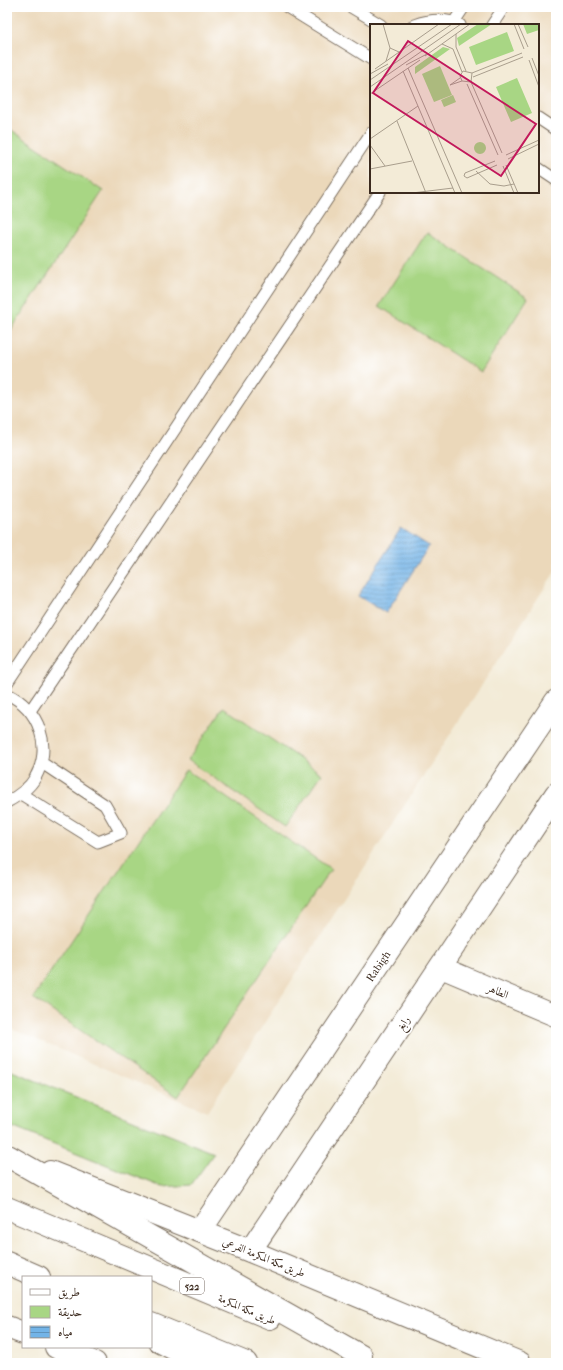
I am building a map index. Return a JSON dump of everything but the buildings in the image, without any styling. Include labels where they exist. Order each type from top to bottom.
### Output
[{"type":"main road","name":"Rabigh","points":[[200,1231],[556,701]]},
{"type":"main road","name":"رابغ","points":[[250,1251],[556,794]]},
{"type":"main road","name":"طريق مكة المكرمة الفرعي","points":[[8,1155],[250,1251],[520,1363]]},
{"type":"main road","points":[[8,1155],[369,1360]]},
{"type":"main road","name":"طريق مكة المكرمة","points":[[7,1208],[369,1360]]},
{"type":"main road","points":[[7,1263],[37,1276]]},
{"type":"main road","points":[[152,1324],[246,1363]]},
{"type":"main road","points":[[7,1327],[22,1333]]},
{"type":"main road","points":[[152,1337],[201,1363]]},
{"type":"main road","points":[[58,1348],[96,1363]]},
{"type":"street","name":"الطاهر","points":[[440,967],[556,1016]]},
{"type":"lane","points":[[287,7],[370,58]]},
{"type":"lane","points":[[351,7],[379,24]]},
{"type":"lane","points":[[418,24],[434,20],[457,24],[464,7]]},
{"type":"lane","points":[[493,24],[504,7]]},
{"type":"lane","points":[[539,119],[556,130]]},
{"type":"lane","points":[[7,683],[370,135]]},
{"type":"lane","points":[[539,169],[556,180]]},
{"type":"lane","points":[[30,711],[379,193]]},
{"type":"lane","points":[[7,694],[15,698],[30,711],[41,729],[44,749],[42,763],[35,779],[21,794],[7,802]]},
{"type":"lane","points":[[21,794],[98,842],[121,834],[105,805],[42,763]]},
{"type":"shaded area","points":[[7,7],[556,7],[556,570],[207,1112],[7,1027]]},
{"type":"green space","points":[[7,127],[103,191],[7,336]]},
{"type":"green space","points":[[427,232],[528,298],[481,372],[379,306]]},
{"type":"green space","points":[[224,707],[322,774],[285,827],[188,760]]},
{"type":"green space","points":[[186,770],[331,869],[178,1097],[33,998]]},
{"type":"green space","points":[[7,1069],[214,1153],[191,1185],[162,1187],[7,1125]]},
{"type":"water","points":[[401,528],[429,546],[386,613],[358,596]]}]
